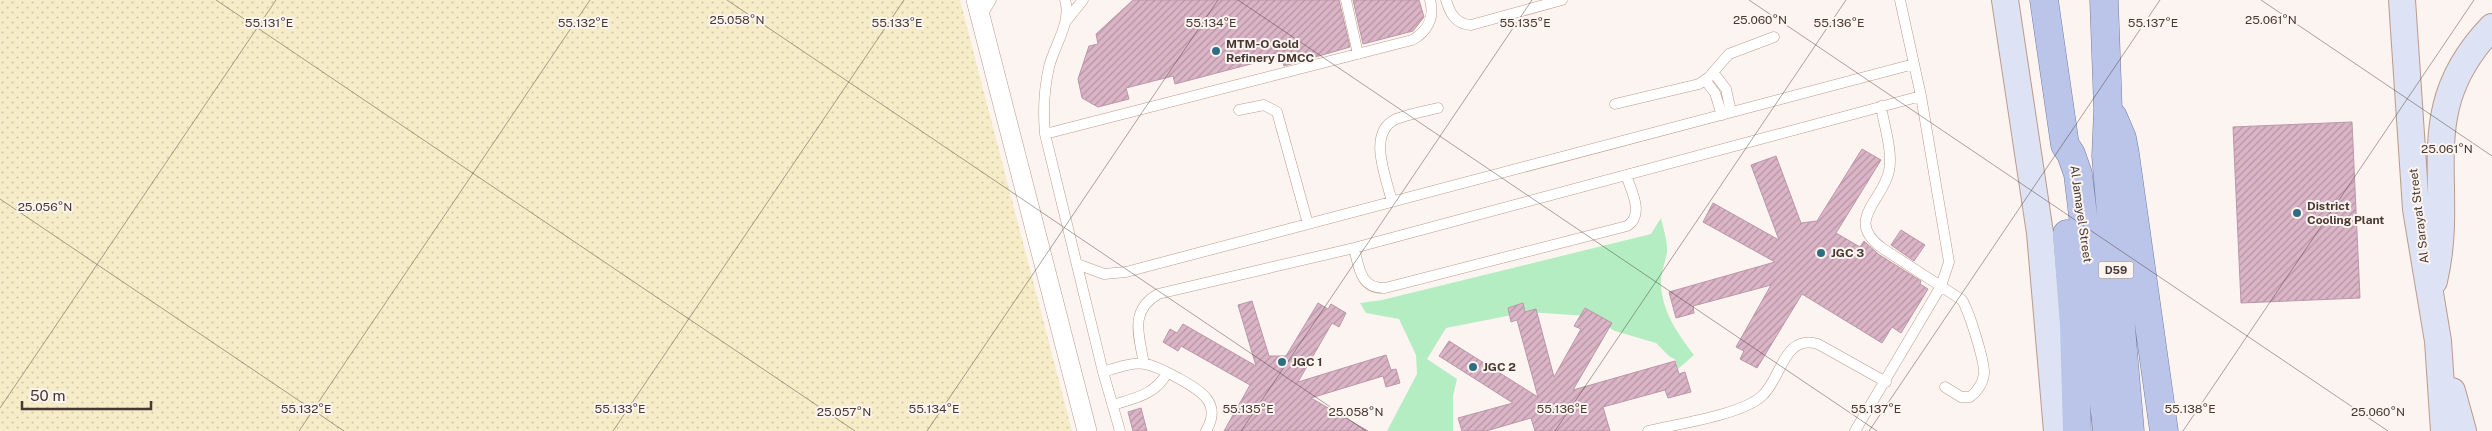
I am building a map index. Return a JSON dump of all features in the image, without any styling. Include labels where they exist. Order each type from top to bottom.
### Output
[{"type":"main road","points":[[2005,0],[2040,233],[2057,431]]},
{"type":"main road","name":"Al Jamayel Street","points":[[2044,0],[2065,145],[2073,159],[2078,174],[2107,431]]},
{"type":"main road","name":"D59","points":[[2104,0],[2108,109],[2106,156],[2130,431]]},
{"type":"main road","name":"Al Sarayat Street","points":[[2402,0],[2416,209],[2431,293],[2441,365],[2444,431]]},
{"type":"main road","points":[[2431,293],[2441,238],[2440,134],[2446,102],[2458,72],[2476,44],[2492,27]]},
{"type":"main road","points":[[2108,109],[2117,124],[2125,154],[2164,431]]},
{"type":"main road","points":[[2065,145],[2062,179],[2074,325],[2077,431]]},
{"type":"main road","points":[[2441,365],[2450,385],[2463,431]]},
{"type":"street","points":[[976,0],[1087,431]]},
{"type":"lane","points":[[981,18],[991,0]]},
{"type":"lane","points":[[1065,0],[1067,8],[1065,22],[1048,69],[1045,94],[1045,134],[1103,372],[1120,431]]},
{"type":"lane","points":[[1065,22],[1083,0]]},
{"type":"lane","points":[[1346,0],[1358,54]]},
{"type":"lane","points":[[1045,134],[1358,54],[1419,36],[1431,18],[1430,0]]},
{"type":"lane","points":[[1446,0],[1454,18],[1471,25],[1562,0]]},
{"type":"lane","points":[[1855,431],[1886,382],[1948,271],[1949,254],[1921,96],[1900,0]]},
{"type":"lane","points":[[1615,104],[1699,84],[1729,54],[1774,37]]},
{"type":"lane","points":[[1077,264],[1094,272],[1120,273],[1914,64]]},
{"type":"lane","points":[[1713,72],[1726,89],[1726,114]]},
{"type":"lane","points":[[1705,80],[1715,93],[1726,114]]},
{"type":"lane","points":[[1144,364],[1138,318],[1142,308],[1149,299],[1158,294],[1354,248],[1921,96]]},
{"type":"lane","points":[[1238,110],[1264,105],[1277,112],[1308,224]]},
{"type":"lane","points":[[1881,106],[1890,164],[1886,180],[1868,211],[1866,225],[1868,232],[1876,244],[1958,296],[1965,305],[1984,368],[1982,382],[1970,397],[1962,397],[1945,387]]},
{"type":"lane","points":[[1392,202],[1379,147],[1384,131],[1395,120],[1438,108]]},
{"type":"lane","points":[[1354,248],[1362,278],[1371,287],[1384,288],[1626,226],[1634,220],[1637,211],[1626,175]]},
{"type":"lane","points":[[1648,431],[1736,409],[1754,402],[1769,388],[1792,348],[1800,343],[1818,344],[1886,382]]},
{"type":"lane","points":[[1103,372],[1144,364],[1167,372],[1196,388],[1209,400],[1212,418],[1206,431]]},
{"type":"lane","points":[[1113,405],[1150,392],[1158,387],[1167,372]]},
{"type":"green space","points":[[1661,218],[1667,248],[1661,277],[1662,296],[1672,323],[1694,355],[1678,369],[1675,359],[1670,357],[1656,343],[1615,331],[1588,316],[1527,312],[1446,328],[1427,359],[1457,379],[1453,396],[1453,431],[1387,431],[1417,374],[1416,355],[1399,319],[1366,313],[1360,303],[1382,300],[1651,234]]},
{"type":"sand","points":[[0,0],[960,0],[1072,431],[0,431]]},
{"type":"building","name":"MTM-O Gold Refinery DMCC","points":[[1133,0],[1339,0],[1350,47],[1284,66],[1281,56],[1175,84],[1173,76],[1126,88],[1129,99],[1098,107],[1082,98],[1078,79],[1089,46],[1098,44],[1096,34]]},
{"type":"building","points":[[1353,0],[1419,0],[1424,17],[1413,31],[1363,44]]},
{"type":"building","name":"District Cooling Plant","points":[[2352,122],[2360,298],[2241,303],[2233,127]]},
{"type":"building","name":"JGC 3","points":[[1862,149],[1881,160],[1836,233],[1860,247],[1864,241],[1878,254],[1921,281],[1920,284],[1928,289],[1901,333],[1892,327],[1882,343],[1802,294],[1757,368],[1740,359],[1744,351],[1736,347],[1771,285],[1693,306],[1694,313],[1676,318],[1669,292],[1775,262],[1703,222],[1713,203],[1779,240],[1751,165],[1776,156],[1801,223],[1817,221]]},
{"type":"building","points":[[1901,230],[1925,245],[1914,261],[1891,245]]},
{"type":"building","name":"JGC 1","points":[[1252,301],[1269,356],[1286,356],[1318,303],[1328,309],[1331,304],[1346,313],[1339,327],[1332,323],[1298,382],[1386,355],[1391,370],[1396,369],[1400,383],[1386,387],[1383,376],[1311,398],[1368,431],[1224,431],[1250,385],[1181,346],[1178,351],[1163,342],[1170,329],[1177,333],[1183,324],[1256,366],[1238,305]]},
{"type":"building","name":"JGC 2","points":[[1523,303],[1525,312],[1536,309],[1554,377],[1581,329],[1574,326],[1585,308],[1612,323],[1573,390],[1675,361],[1679,374],[1685,372],[1691,392],[1668,398],[1665,390],[1603,407],[1610,431],[1535,431],[1531,418],[1486,431],[1462,431],[1458,418],[1513,403],[1439,356],[1449,341],[1538,397],[1517,320],[1511,322],[1508,308]]},
{"type":"building","points":[[1141,408],[1147,431],[1133,431],[1128,412]]},
{"type":"place","name":"MTM-O Gold Refinery DMCC","points":[[1216,51]]},
{"type":"place","name":"District Cooling Plant","points":[[2297,213]]},
{"type":"place","name":"JGC 3","points":[[1821,253]]},
{"type":"place","name":"JGC 1","points":[[1282,362]]},
{"type":"place","name":"JGC 2","points":[[1473,367]]}]
